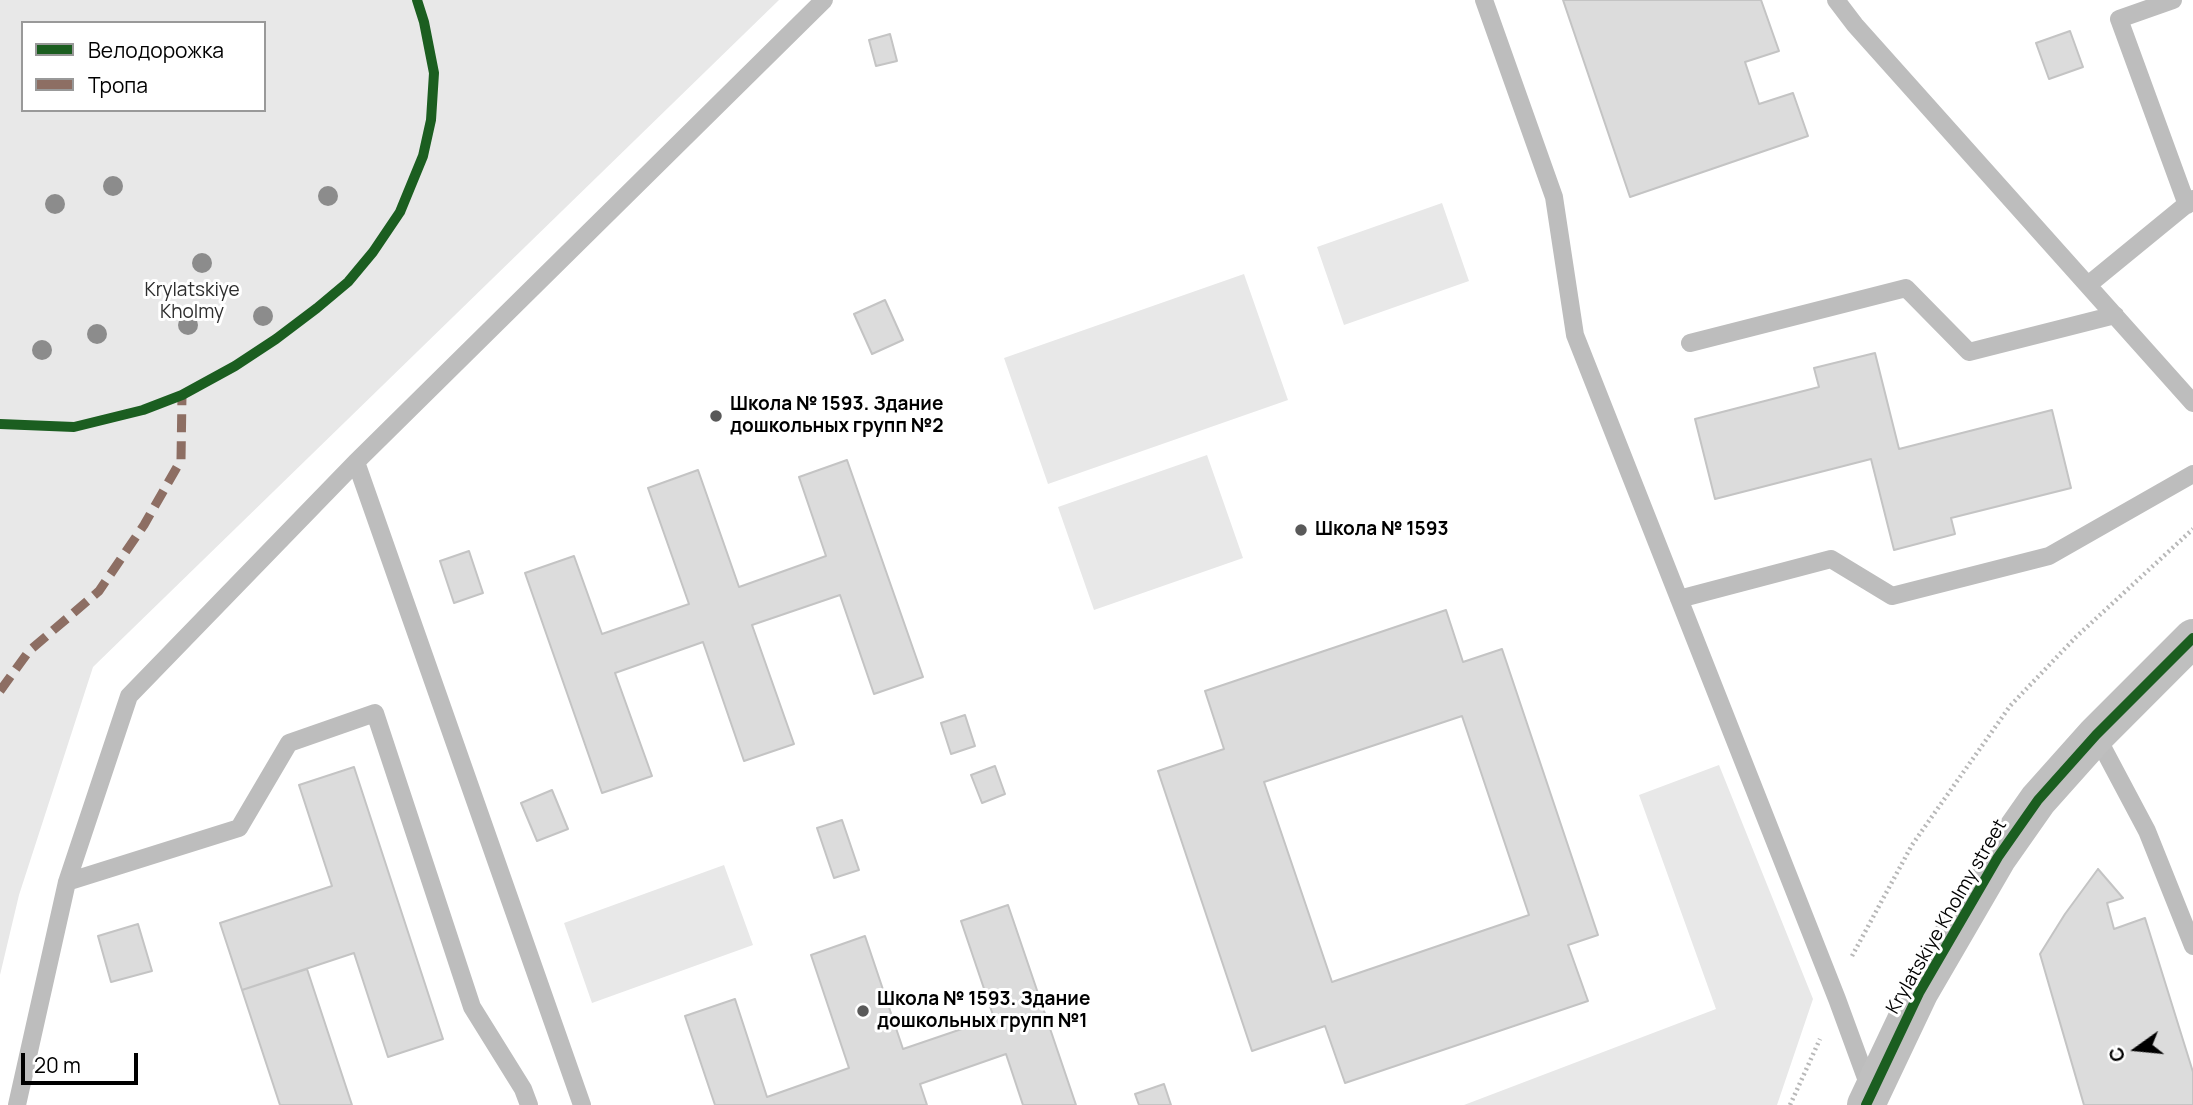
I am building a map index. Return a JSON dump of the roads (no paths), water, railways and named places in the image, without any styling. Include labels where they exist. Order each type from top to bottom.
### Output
[{"type":"street","name":"Krylatskiye Kholmy street","points":[[1869,1098],[1919,993],[1998,858],[2038,800],[2096,735],[2193,638]]},
{"type":"lane","points":[[17,1105],[67,882],[129,696],[356,463],[824,0]]},
{"type":"lane","points":[[1484,0],[1554,197],[1575,335],[1837,999],[1869,1098]]},
{"type":"lane","points":[[1836,0],[1855,25],[2193,403]]},
{"type":"lane","points":[[2088,285],[2190,202],[2119,19],[2173,0]]},
{"type":"lane","points":[[1690,343],[1906,288],[1969,352],[2115,315]]},
{"type":"lane","points":[[356,463],[582,1105]]},
{"type":"lane","points":[[1679,599],[1831,559],[1892,596],[2049,556],[2193,474]]},
{"type":"lane","points":[[67,882],[239,828],[289,743],[375,713],[472,1007],[523,1088],[529,1105]]},
{"type":"lane","points":[[2096,735],[2147,831],[2193,946]]},
{"type":"place","name":"Школа № 1593. Здание дошкольных групп №2","points":[[716,416]]},
{"type":"place","name":"Школа № 1593","points":[[1301,530]]},
{"type":"place","name":"Школа № 1593. Здание дошкольных групп №1","points":[[863,1011]]},
{"type":"park label","name":"Krylatskiye Kholmy","points":[[192,302]]}]
